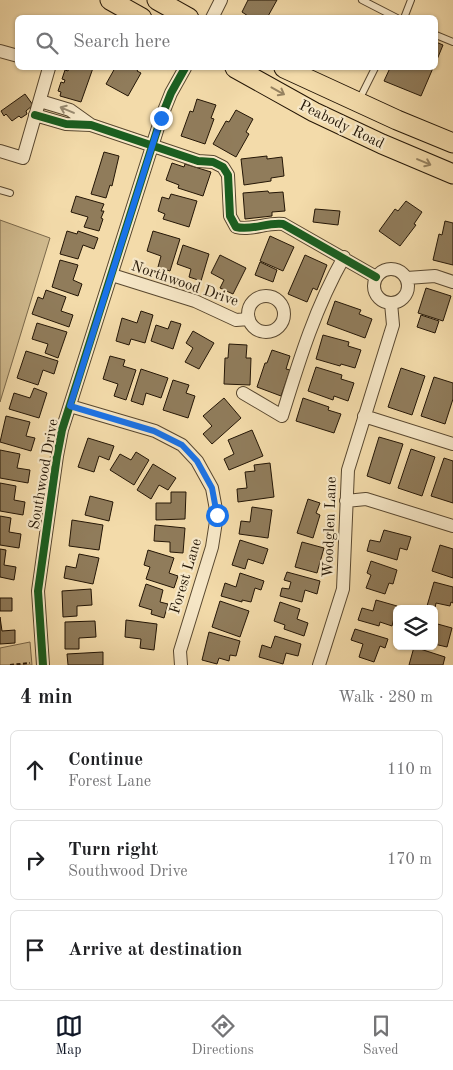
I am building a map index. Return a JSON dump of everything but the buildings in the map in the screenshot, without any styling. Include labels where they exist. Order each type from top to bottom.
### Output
[{"type":"main road","points":[[110,0],[137,15]]},
{"type":"main road","points":[[156,0],[184,15]]},
{"type":"main road","name":"Peabody Road","points":[[239,70],[314,112],[382,144],[453,174]]},
{"type":"main road","name":"Peabody Road","points":[[288,70],[453,143]]},
{"type":"street","points":[[214,15],[222,0]]},
{"type":"street","points":[[0,50],[15,55]]},
{"type":"street","points":[[0,151],[23,158],[48,70]]},
{"type":"street","name":"Southwood Drive","points":[[37,664],[38,591],[62,430],[153,144],[171,93],[184,70]]},
{"type":"street","points":[[40,101],[70,110],[90,125]]},
{"type":"street","points":[[35,115],[66,124],[90,125],[153,144],[198,161],[213,162],[223,167],[228,175],[230,216],[236,227],[246,229],[273,223],[283,224],[344,257],[376,277]]},
{"type":"street","points":[[243,393],[282,416],[313,319],[331,279],[344,257]]},
{"type":"street","points":[[392,268],[401,271],[407,278],[409,286],[406,295],[400,301],[391,304],[382,301],[376,294],[374,286],[376,277],[383,270],[392,268]]},
{"type":"street","name":"Northwood Drive","points":[[112,275],[195,301],[236,320],[249,319]]},
{"type":"street","points":[[407,278],[435,276],[453,282]]},
{"type":"street","name":"Woodglen Lane","points":[[319,665],[343,589],[348,470],[393,325],[391,304]]},
{"type":"street","name":"Forest Lane","points":[[70,406],[154,431],[182,445],[197,461],[212,488],[217,515],[212,547],[180,651],[181,665]]},
{"type":"street","points":[[364,416],[453,444]]},
{"type":"street","points":[[346,501],[366,499],[453,526]]},
{"type":"lane","points":[[362,0],[391,15]]},
{"type":"lane","points":[[405,15],[412,0]]},
{"type":"lane","points":[[438,36],[453,42]]},
{"type":"lane","points":[[358,102],[374,70]]},
{"type":"lane","points":[[0,190],[10,193]]},
{"type":"path","points":[[10,665],[37,664]]},
{"type":"shaded area","points":[[0,220],[50,238],[0,402]]},
{"type":"shaded area","points":[[30,642],[32,665],[0,665],[0,648]]},
{"type":"cycle path","points":[[43,665],[38,591],[62,430],[161,118],[171,93],[184,70]]},
{"type":"cycle path","points":[[35,115],[66,124],[91,125],[198,161],[213,162],[223,167],[228,175],[230,216],[236,227],[248,228],[283,224],[376,277]]},
{"type":"route","points":[[161,118],[70,406],[154,431],[182,445],[197,461],[212,488],[217,515]]}]
